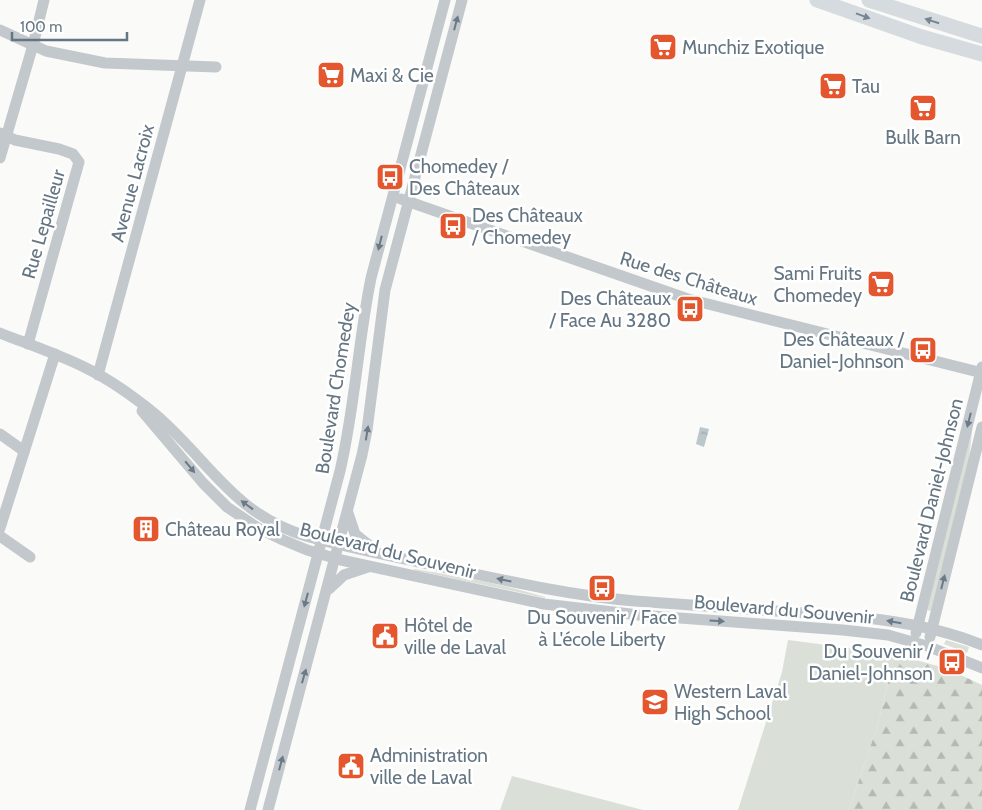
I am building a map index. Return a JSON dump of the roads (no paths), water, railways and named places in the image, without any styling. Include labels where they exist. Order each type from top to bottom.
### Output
[{"type":"main road","points":[[817,0],[922,37],[982,54]]},
{"type":"main road","points":[[869,0],[982,36]]},
{"type":"street","points":[[0,158],[3,135],[34,45],[44,0]]},
{"type":"street","name":"Avenue Lacroix","points":[[98,374],[200,0]]},
{"type":"street","name":"Boulevard Chomedey","points":[[250,810],[323,540],[348,434],[369,290],[392,196],[445,0]]},
{"type":"street","name":"Boulevard Chomedey","points":[[268,810],[348,512],[367,430],[383,297],[462,0]]},
{"type":"street","points":[[0,30],[46,51],[105,63],[216,67]]},
{"type":"street","name":"Rue Lepailleur","points":[[3,135],[14,140],[59,149],[73,154],[79,162],[28,344]]},
{"type":"street","name":"Rue des Châteaux","points":[[392,196],[688,299],[981,371]]},
{"type":"street","points":[[0,333],[55,354],[98,374],[126,394]]},
{"type":"street","points":[[0,528],[55,354]]},
{"type":"street","name":"Boulevard Daniel-Johnson","points":[[914,642],[981,371]]},
{"type":"street","name":"Boulevard du Souvenir","points":[[126,394],[159,418],[218,480],[247,505],[284,527],[323,540],[505,581],[580,595],[847,616],[918,626],[982,646]]},
{"type":"street","name":"Boulevard du Souvenir","points":[[126,394],[203,483],[227,507],[243,519],[275,537],[319,553],[544,604],[639,615],[853,630],[888,635],[927,646],[982,668]]},
{"type":"street","name":"Boulevard Daniel-Johnson","points":[[927,646],[982,427]]},
{"type":"street","points":[[0,434],[24,451]]},
{"type":"street","points":[[348,512],[355,534],[379,553]]},
{"type":"street","points":[[0,536],[30,557]]},
{"type":"street","points":[[327,590],[344,575],[370,566]]},
{"type":"water","points":[[700,427],[709,429],[704,447],[696,444]]},
{"type":"place","name":"Munchiz Exotique","points":[[663,47]]},
{"type":"place","name":"Maxi & Cie","points":[[331,75]]},
{"type":"place","name":"Tau","points":[[833,86]]},
{"type":"place","name":"Bulk Barn","points":[[923,108]]},
{"type":"place","name":"Chomedey / Des Châteaux","points":[[390,177]]},
{"type":"place","name":"Des Châteaux / Chomedey","points":[[453,226]]},
{"type":"place","name":"Sami Fruits Chomedey","points":[[881,284]]},
{"type":"place","name":"Des Châteaux / Face Au 3280","points":[[690,309]]},
{"type":"place","name":"Des Châteaux / Daniel-Johnson","points":[[923,350]]},
{"type":"place","name":"Château Royal","points":[[146,529]]},
{"type":"place","name":"Du Souvenir / Face à L'école Liberty","points":[[602,588]]},
{"type":"place","name":"Hôtel de ville de Laval","points":[[385,636]]},
{"type":"place","name":"Du Souvenir / Daniel-Johnson","points":[[952,662]]},
{"type":"place","name":"Western Laval High School","points":[[655,702]]},
{"type":"place","name":"Administration ville de Laval","points":[[351,766]]}]
